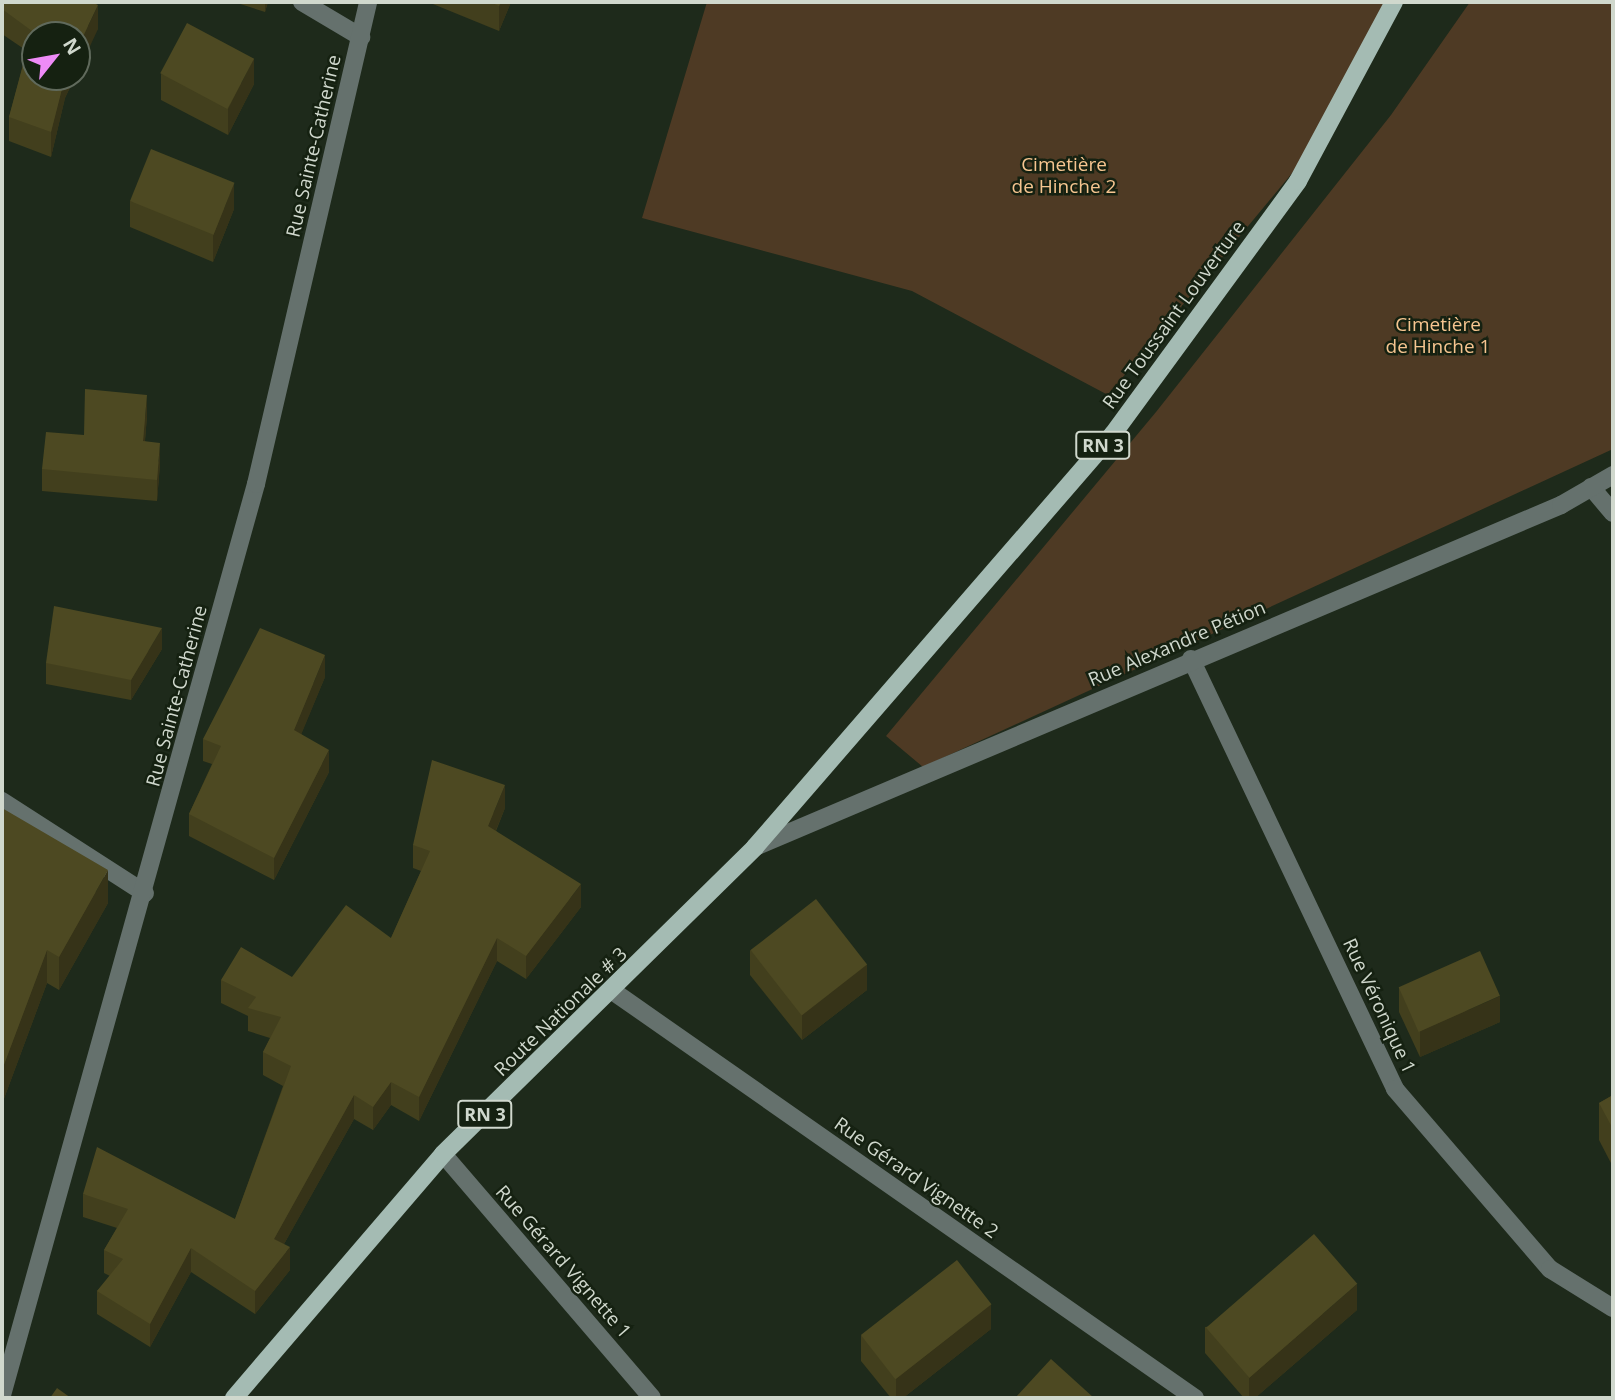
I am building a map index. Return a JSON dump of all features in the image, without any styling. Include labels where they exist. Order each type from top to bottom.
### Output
[{"type":"main road","name":"Rue Toussaint Louverture","points":[[755,847],[1113,434],[1298,181],[1394,2]]},
{"type":"main road","name":"Route Nationale # 3","points":[[234,1398],[443,1154],[614,992],[755,847]]},
{"type":"street","points":[[302,2],[361,37]]},
{"type":"street","name":"Rue Sainte-Catherine","points":[[2,1395],[145,893],[256,484],[368,2]]},
{"type":"street","name":"Rue Alexandre Pétion","points":[[755,847],[1591,487],[1613,475]]},
{"type":"street","points":[[1591,487],[1613,513]]},
{"type":"street","name":"Rue Véronique 1","points":[[1191,659],[1395,1089],[1550,1269],[1613,1308]]},
{"type":"street","points":[[2,801],[145,893]]},
{"type":"street","name":"Rue Gérard Vignette 2","points":[[614,992],[1195,1398]]},
{"type":"street","name":"Rue Gérard Vignette 1","points":[[443,1154],[652,1398]]},
{"type":"green space","name":"Cimetière de Hinche 2","points":[[707,2],[1393,2],[1346,108],[1108,395],[912,291],[642,218]]},
{"type":"green space","name":"Cimetière de Hinche 1","points":[[1470,2],[1613,2],[1613,449],[923,767],[886,736],[1156,412],[1391,115]]},
{"type":"building","points":[[2,2],[92,2],[98,5],[90,21],[21,23],[2,9]]},
{"type":"building","points":[[187,23],[254,59],[227,109],[160,73]]},
{"type":"building","points":[[21,72],[21,91],[61,91],[51,132],[9,117]]},
{"type":"building","points":[[151,149],[234,183],[213,235],[130,201]]},
{"type":"building","points":[[85,389],[147,395],[143,441],[160,443],[157,480],[42,469],[46,432],[84,435]]},
{"type":"building","points":[[54,606],[162,628],[131,680],[46,663]]},
{"type":"building","points":[[260,628],[325,655],[294,730],[329,750],[274,858],[189,814],[221,746],[203,739]]},
{"type":"building","points":[[432,760],[505,785],[488,826],[581,884],[526,956],[497,938],[419,1097],[391,1082],[373,1107],[354,1095],[274,1239],[290,1247],[255,1291],[191,1248],[150,1324],[97,1291],[123,1259],[104,1250],[128,1209],[83,1194],[97,1147],[235,1219],[291,1066],[263,1052],[281,1017],[248,1008],[256,997],[221,980],[241,947],[292,977],[346,905],[391,938],[430,851],[413,845]]},
{"type":"building","points":[[2,808],[108,870],[59,957],[47,950],[2,1070]]},
{"type":"building","points":[[816,899],[867,964],[802,1016],[751,950]]},
{"type":"building","points":[[1480,951],[1500,996],[1419,1032],[1399,987]]},
{"type":"building","points":[[1613,1095],[1613,1129],[1599,1103]]},
{"type":"building","points":[[1314,1234],[1357,1284],[1249,1378],[1206,1328]]},
{"type":"building","points":[[957,1260],[991,1304],[895,1379],[861,1335]]},
{"type":"building","points":[[1051,1359],[1094,1398],[1015,1398]]},
{"type":"building","points":[[57,1388],[71,1398],[50,1398]]}]
